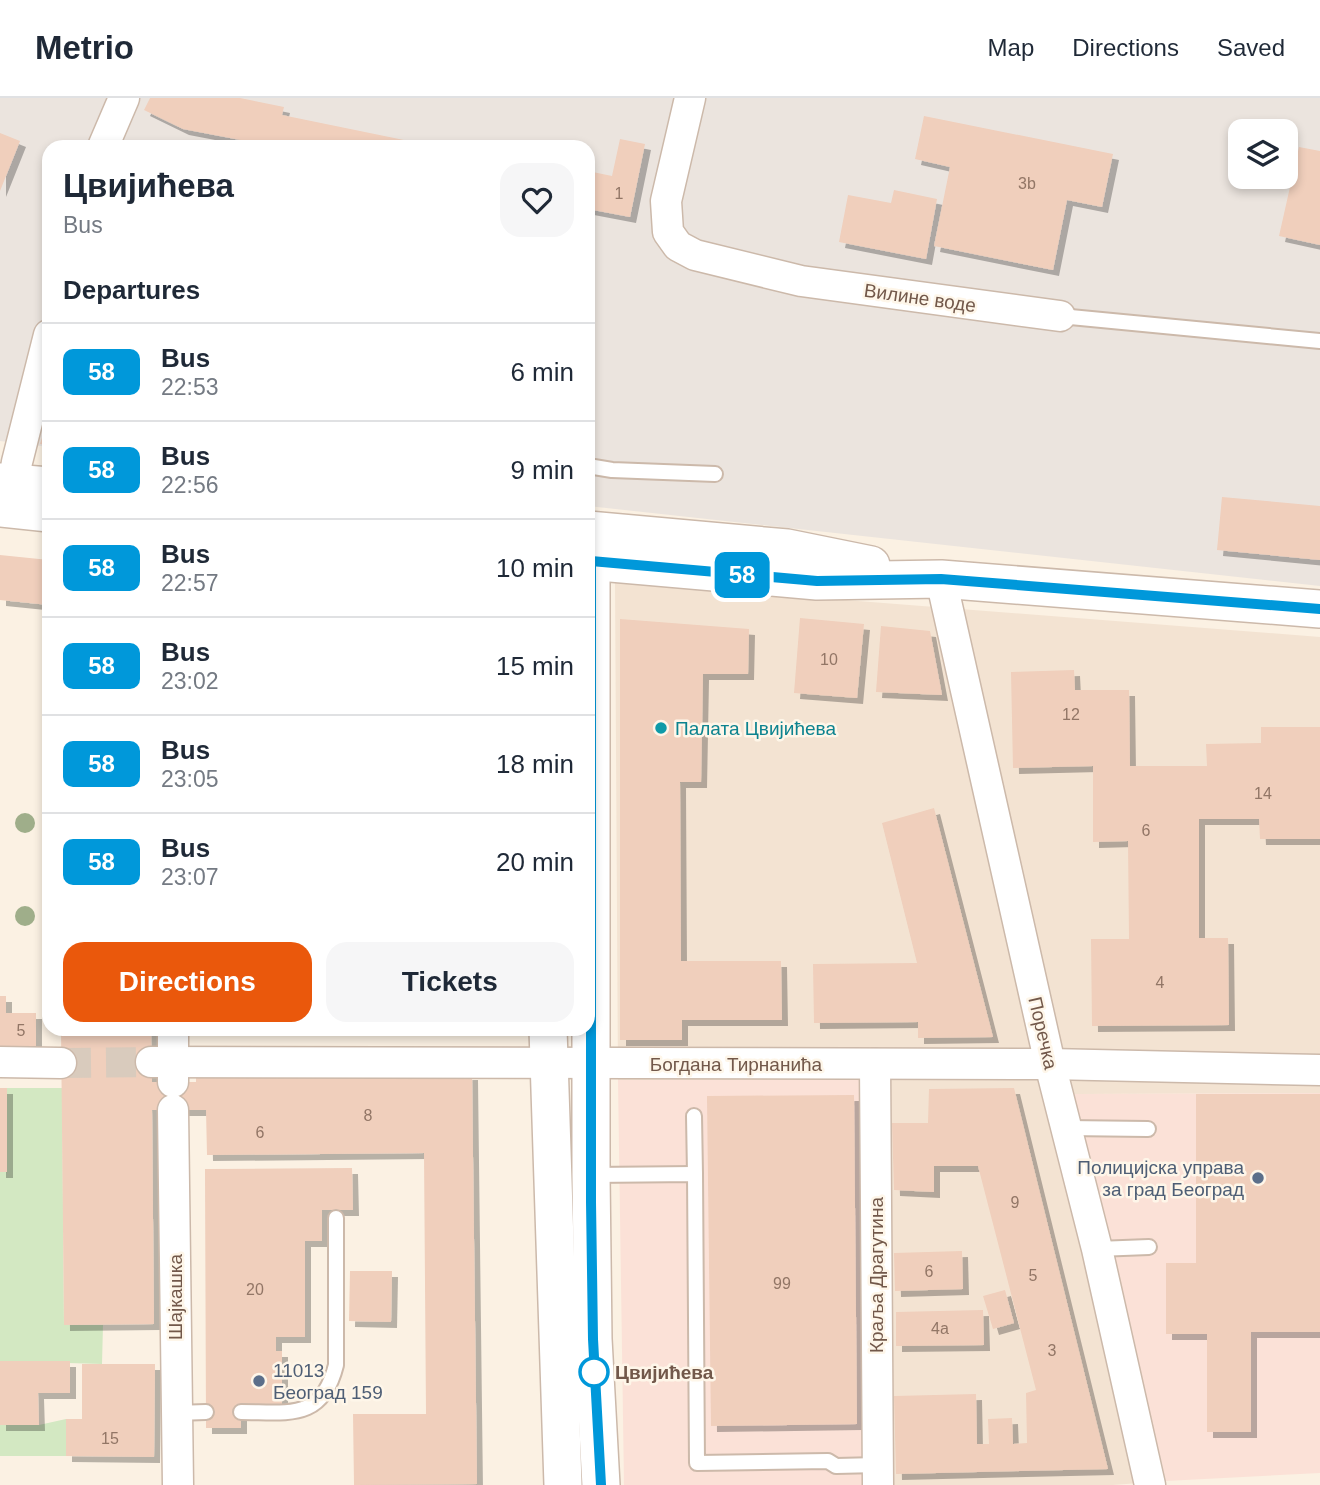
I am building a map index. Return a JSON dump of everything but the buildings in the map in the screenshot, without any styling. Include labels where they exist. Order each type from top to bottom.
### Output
[{"type":"street","points":[[106,140],[124,98]]},
{"type":"street","name":"Вилине воде","points":[[690,98],[666,201],[668,232],[678,246],[695,255],[801,281],[1060,316]]},
{"type":"street","points":[[5,496],[42,361]]},
{"type":"street","points":[[5,496],[42,488]]},
{"type":"street","points":[[5,496],[42,510]]},
{"type":"street","points":[[595,546],[787,548],[941,579],[1320,609]]},
{"type":"street","name":"Поречка","points":[[941,579],[1060,1065],[1068,1128],[1150,1485]]},
{"type":"street","name":"Шајкашка","points":[[172,1036],[168,1079],[178,1485]]},
{"type":"street","points":[[548,1036],[563,1485]]},
{"type":"street","points":[[591,1036],[593,1339],[601,1485]]},
{"type":"street","points":[[0,1062],[61,1063]]},
{"type":"street","name":"Краља Драгутина","points":[[875,1064],[878,1469]]},
{"type":"street","name":"Богдана Тирнанића","points":[[168,1079],[548,1065],[1060,1065],[1320,1070]]},
{"type":"lane","name":"Вилине воде","points":[[1060,316],[1320,341]]},
{"type":"lane","points":[[595,467],[715,474]]},
{"type":"lane","points":[[694,1116],[703,1375],[697,1463],[828,1461],[836,1457],[878,1469]]},
{"type":"lane","points":[[1068,1128],[1148,1129]]},
{"type":"lane","points":[[591,1175],[695,1174]]},
{"type":"lane","points":[[242,1412],[299,1412],[313,1407],[325,1394],[337,1365],[329,1296],[336,1218]]},
{"type":"lane","points":[[1097,1249],[1149,1247]]},
{"type":"lane","points":[[176,1413],[206,1412]]},
{"type":"shaded area","points":[[0,98],[1320,98],[1320,586],[595,507],[595,140],[42,140],[42,446],[0,441]]},
{"type":"shaded area","points":[[615,582],[1320,637],[1320,1093],[1074,1094],[1166,1481],[1113,1485],[868,1485],[865,1081],[618,1080]]},
{"type":"shaded area","points":[[618,1080],[865,1080],[868,1485],[624,1485]]},
{"type":"shaded area","points":[[1320,1093],[1320,1473],[1166,1481],[1074,1094]]},
{"type":"green space","points":[[7,1088],[62,1088],[64,1325],[103,1325],[102,1364],[0,1361],[0,1172],[7,1172]]},
{"type":"green space","points":[[66,1419],[66,1456],[0,1456],[0,1425],[39,1425]]},
{"type":"tunnel","points":[[61,1063],[151,1062]]},
{"type":"bus line","name":"58","points":[[595,561],[817,581],[941,579],[1320,609]]},
{"type":"bus line","name":"58","points":[[591,1036],[593,1339],[601,1485]]},
{"type":"place","name":"Палата Цвијићева","points":[[661,728]]},
{"type":"place","name":"Полицијска управа за град Београд","points":[[1258,1178]]},
{"type":"place","name":"Цвијићева","points":[[594,1372]]},
{"type":"place","name":"11013 Београд 159","points":[[259,1381]]}]
